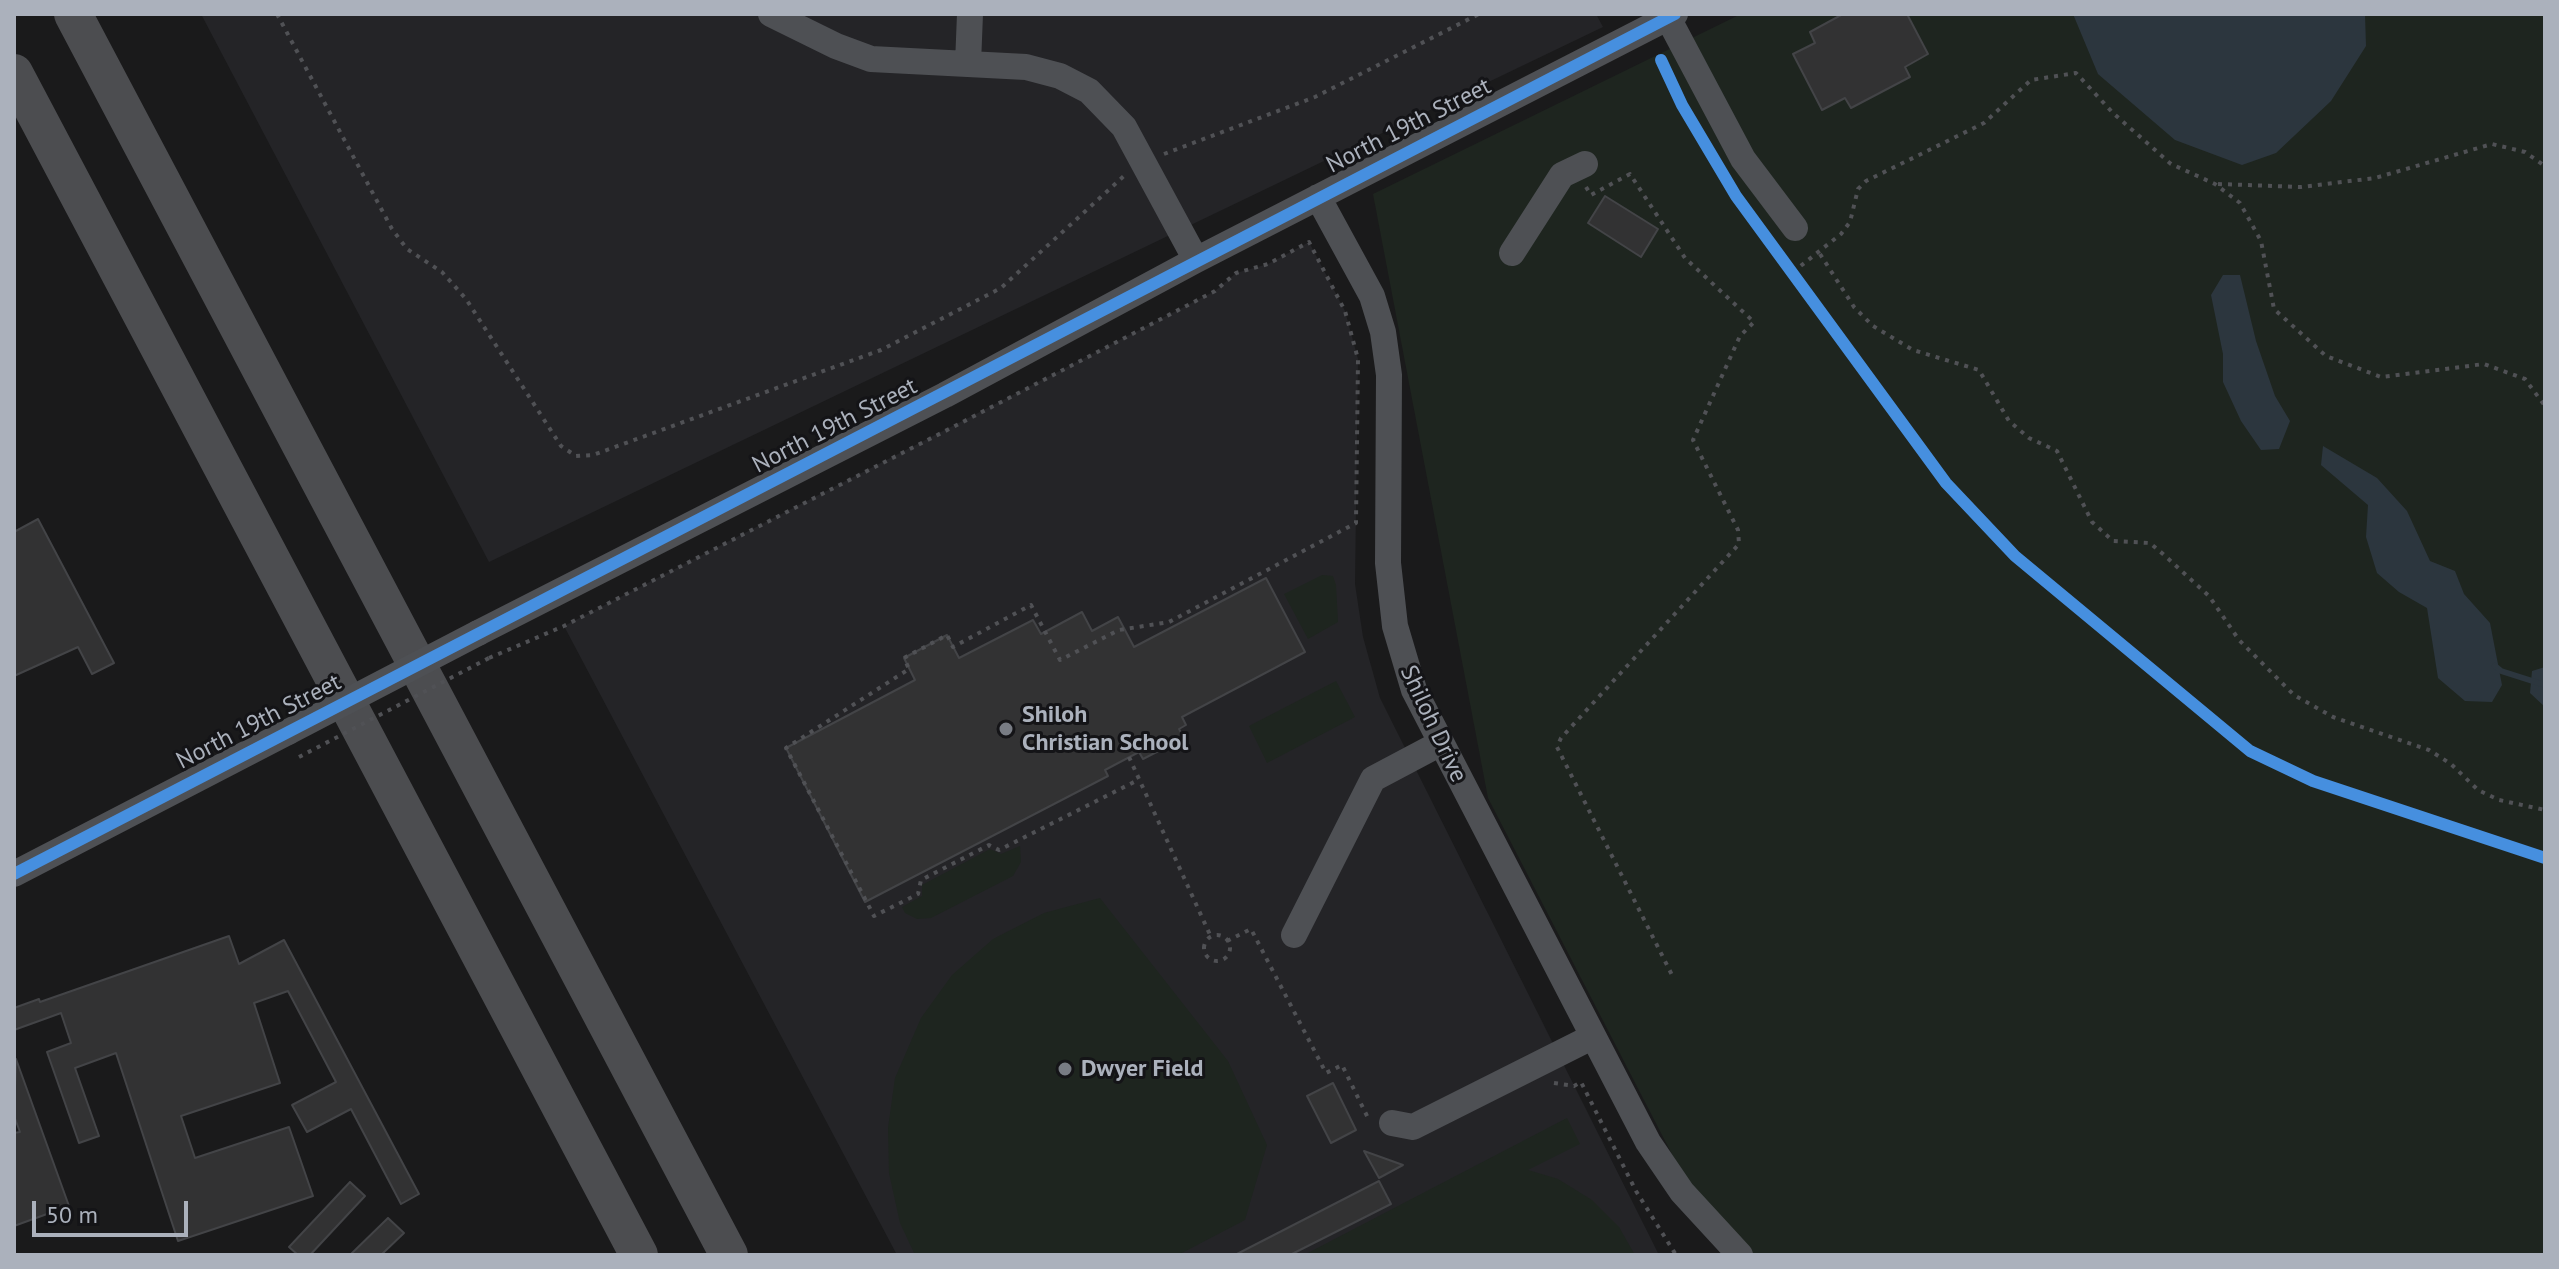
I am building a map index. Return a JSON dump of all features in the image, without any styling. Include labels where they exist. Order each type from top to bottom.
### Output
[{"type":"highway","points":[[73,14],[729,1255]]},
{"type":"highway","points":[[14,73],[639,1255]]},
{"type":"street","points":[[771,14],[817,24],[871,59],[1026,67],[1075,83],[1114,113],[1196,260]]},
{"type":"street","points":[[968,64],[970,14]]},
{"type":"street","points":[[1670,15],[1743,159],[1795,228]]},
{"type":"street","name":"North 19th Street","points":[[14,874],[945,395],[1196,260],[1670,15]]},
{"type":"street","points":[[1512,253],[1562,175],[1579,166]]},
{"type":"street","name":"Shiloh Drive","points":[[1318,197],[1372,296],[1383,332],[1389,375],[1388,563],[1395,626],[1414,690],[1439,744],[1653,1150],[1696,1208],[1740,1255]]},
{"type":"street","points":[[1294,935],[1373,779],[1439,744]]},
{"type":"street","points":[[1384,1128],[1413,1127],[1592,1037]]},
{"type":"street","name":"Shiloh Drive","points":[[1696,1208],[1714,1255]]},
{"type":"path","points":[[277,14],[392,229],[407,249],[442,272],[459,290],[561,446],[576,456],[593,455],[865,357],[980,299],[1016,276],[1130,171],[1144,163],[1315,97],[1479,14]]},
{"type":"path","points":[[1794,273],[1820,254],[1850,222],[1861,184],[1926,148],[1984,123],[2031,80],[2076,73],[2113,113],[2171,164],[2215,184],[2240,203],[2253,221],[2261,241],[2274,309],[2326,356],[2381,377],[2484,364],[2525,379],[2545,406]]},
{"type":"path","points":[[2215,184],[2301,187],[2375,178],[2492,144],[2525,152],[2545,166]]},
{"type":"path","points":[[1579,166],[1591,195],[1630,174],[1685,258],[1754,322],[1740,336],[1693,440],[1738,530],[1739,544],[1561,738],[1557,747],[1672,975]]},
{"type":"path","points":[[299,757],[489,658],[564,626],[967,420],[1215,291],[1236,273],[1268,264],[1309,242],[1345,311],[1358,359],[1356,523],[1169,622],[1119,630],[1060,660],[1031,605],[953,647],[947,635],[904,658],[909,669],[786,748],[874,916],[918,894],[921,880],[989,845],[999,850],[1138,780]]},
{"type":"path","points":[[1820,254],[1854,307],[1873,326],[1913,350],[1979,370],[2009,421],[2029,438],[2057,451],[2092,522],[2113,541],[2150,543],[2163,554],[2209,596],[2239,640],[2294,695],[2333,717],[2429,750],[2488,795],[2545,810]]},
{"type":"path","points":[[1129,757],[1211,937]]},
{"type":"path","points":[[1227,941],[1251,929],[1326,1073],[1342,1065],[1384,1128]]},
{"type":"path","points":[[1220,936],[1227,941],[1230,949],[1226,957],[1215,961],[1204,950],[1211,937],[1220,936]]},
{"type":"path","points":[[1541,1090],[1555,1082],[1574,1086],[1581,1082],[1636,1191],[1676,1255]]},
{"type":"shaded area","points":[[201,14],[1596,14],[1603,27],[489,562]]},
{"type":"shaded area","points":[[1741,14],[2545,14],[2545,1255],[1724,1255],[1488,798],[1373,194]]},
{"type":"shaded area","points":[[2073,14],[2365,14],[2366,46],[2331,101],[2276,153],[2242,165],[2175,140],[2098,74]]},
{"type":"shaded area","name":"Shiloh Christian School","points":[[1309,242],[1345,311],[1358,359],[1355,584],[1363,637],[1380,698],[1659,1255],[897,1255],[564,626],[1215,291],[1236,273],[1268,264]]},
{"type":"shaded area","points":[[2223,275],[2240,275],[2256,341],[2275,396],[2290,421],[2279,449],[2261,450],[2241,421],[2223,382],[2223,354],[2211,295]]},
{"type":"shaded area","points":[[2323,446],[2377,478],[2407,511],[2430,561],[2455,571],[2464,594],[2490,623],[2502,685],[2492,702],[2465,701],[2438,678],[2427,608],[2399,592],[2377,573],[2366,537],[2368,505],[2321,465]]},
{"type":"shaded area","points":[[1322,575],[1333,576],[1338,622],[1308,639],[1284,594]]},
{"type":"shaded area","points":[[2545,667],[2545,707],[2530,693],[2532,671]]},
{"type":"shaded area","points":[[1336,681],[1355,717],[1267,763],[1249,726]]},
{"type":"shaded area","points":[[1020,846],[1021,862],[1013,876],[931,918],[917,919],[905,913],[902,907],[922,896],[922,885],[990,849],[1001,854]]},
{"type":"shaded area","name":"Dwyer Field","points":[[1100,898],[1228,1061],[1267,1145],[1245,1220],[1178,1255],[915,1255],[900,1223],[889,1173],[888,1128],[895,1078],[921,1018],[952,975],[993,939],[1044,913]]},
{"type":"shaded area","points":[[1567,1118],[1580,1144],[1528,1170],[1558,1179],[1592,1200],[1619,1227],[1635,1255],[1304,1255]]},
{"type":"building","points":[[1843,14],[1907,14],[1928,54],[1905,67],[1910,77],[1851,108],[1845,98],[1822,110],[1793,54],[1815,43],[1810,32]]},
{"type":"building","points":[[1605,196],[1658,229],[1641,257],[1588,223]]},
{"type":"building","points":[[38,519],[114,663],[92,674],[78,647],[14,676],[14,532]]},
{"type":"building","points":[[1266,578],[1305,652],[1182,717],[1186,725],[1179,729],[1184,738],[1143,759],[1139,752],[1105,770],[1108,776],[865,902],[786,748],[915,680],[904,658],[947,635],[959,658],[1033,620],[1041,634],[1082,612],[1092,631],[1118,617],[1134,647]]},
{"type":"building","points":[[229,936],[239,964],[284,940],[419,1194],[401,1204],[351,1109],[307,1132],[292,1105],[336,1082],[288,991],[254,1003],[280,1083],[181,1116],[195,1158],[289,1127],[313,1196],[178,1241],[116,1053],[75,1068],[99,1136],[79,1143],[47,1052],[71,1043],[61,1013],[14,1030],[14,1008],[39,999],[40,1002]]},
{"type":"building","points":[[16,1059],[69,1206],[14,1226],[14,1133],[20,1132],[14,1116]]},
{"type":"building","points":[[1333,1083],[1356,1130],[1331,1143],[1307,1096]]},
{"type":"building","points":[[1364,1151],[1403,1165],[1379,1178]]},
{"type":"building","points":[[1379,1181],[1391,1204],[1290,1255],[1235,1255]]},
{"type":"building","points":[[350,1182],[365,1196],[310,1255],[298,1255],[289,1247]]},
{"type":"building","points":[[388,1218],[404,1233],[381,1255],[350,1255]]},
{"type":"waterway","points":[[2495,666],[2501,671],[2545,685]]},
{"type":"cycle path","points":[[14,874],[1675,14]]},
{"type":"cycle path","points":[[1661,60],[1682,105],[1736,196],[1946,483],[2015,556],[2250,751],[2313,781],[2545,858]]},
{"type":"place","name":"Shiloh Christian School","points":[[1006,729]]},
{"type":"place","name":"Dwyer Field","points":[[1065,1069]]}]
